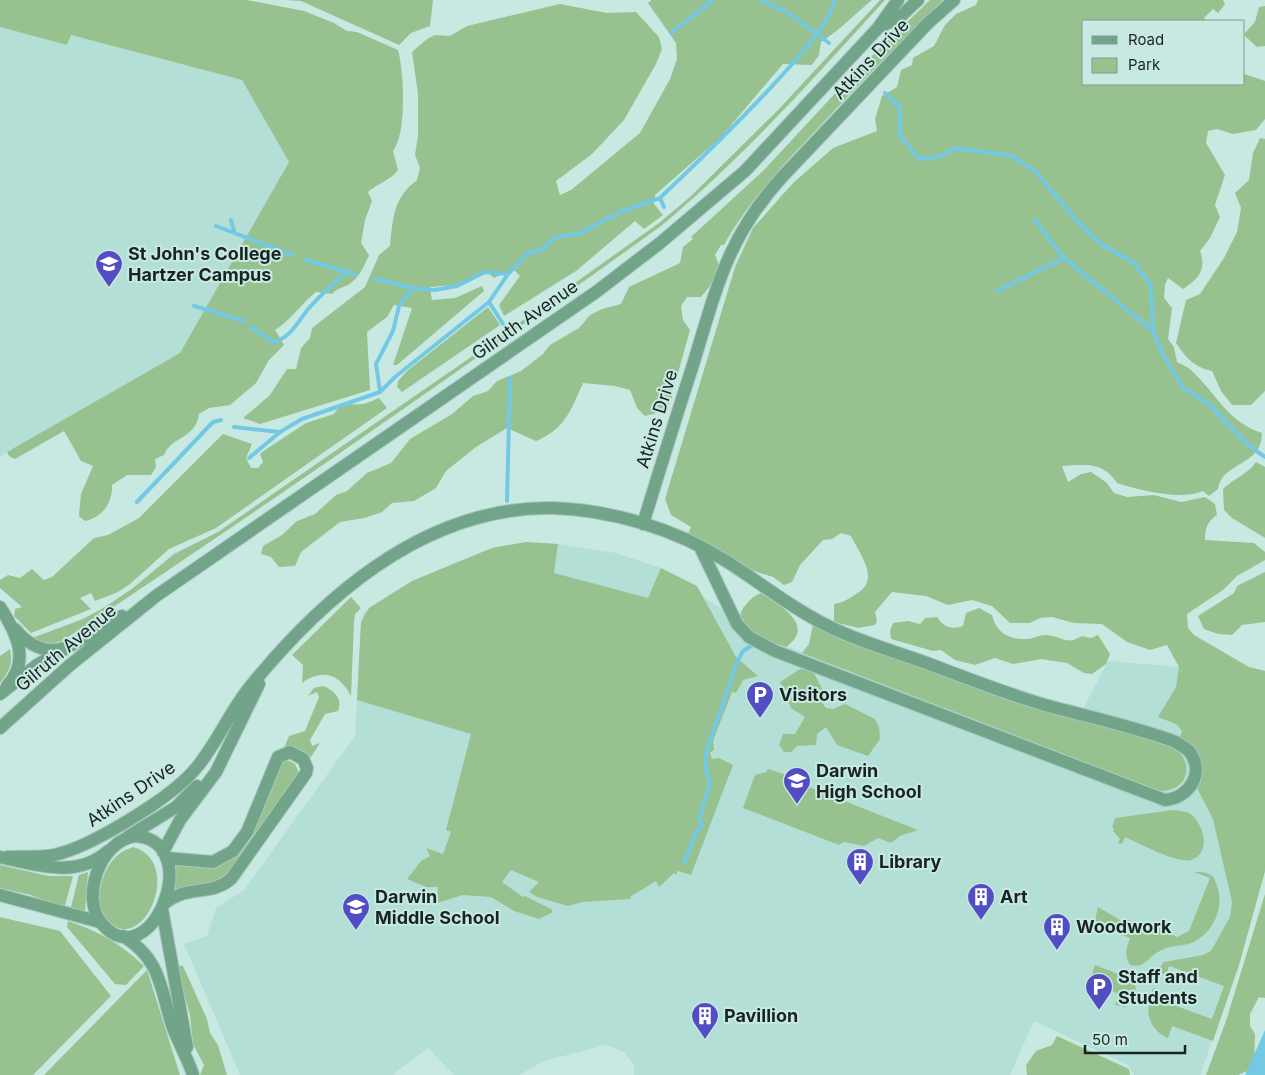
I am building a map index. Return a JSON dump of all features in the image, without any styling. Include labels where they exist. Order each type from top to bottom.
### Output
[{"type":"street","name":"Gilruth Avenue","points":[[0,728],[70,666],[156,596],[596,292],[660,243],[745,171],[878,28],[898,0]]},
{"type":"street","name":"Gilruth Avenue","points":[[878,28],[901,16],[918,0]]},
{"type":"street","name":"Atkins Drive","points":[[1,857],[52,855],[87,844],[173,790],[199,765],[241,698],[306,625],[370,569],[421,539],[451,525],[504,511],[531,508],[557,508],[600,513],[643,524],[720,278],[742,229],[765,196],[928,23],[954,0]]},
{"type":"street","points":[[643,524],[672,534],[701,548],[723,559],[802,612],[842,632],[1042,704],[1176,742],[1188,751],[1194,762],[1192,785],[1176,799],[1165,800],[775,651],[749,637],[736,624],[701,548]]},
{"type":"street","name":"Gilruth Avenue","points":[[0,694],[37,665],[156,596]]},
{"type":"street","points":[[3,612],[24,639],[37,647],[54,650],[66,648]]},
{"type":"street","points":[[0,694],[15,676],[21,658],[18,641],[3,612]]},
{"type":"street","name":"Atkins Drive","points":[[165,855],[180,820],[216,772],[263,677],[276,657]]},
{"type":"street","name":"Atkins Drive","points":[[125,839],[169,813],[193,792],[207,772],[260,675]]},
{"type":"street","points":[[1,857],[42,866],[77,868],[99,859],[125,839],[136,836],[148,839],[165,855],[213,862],[227,855],[242,841],[278,757],[290,752],[303,759],[307,768],[306,773],[231,879],[215,889],[182,892],[162,907]]},
{"type":"street","points":[[100,922],[93,894],[98,872],[108,851]]},
{"type":"street","points":[[124,936],[136,935],[148,930],[162,907],[168,880],[165,855]]},
{"type":"street","points":[[0,895],[100,922],[111,931],[124,936],[143,950],[158,972],[174,1029],[191,1070]]},
{"type":"street","points":[[0,900],[26,903]]},
{"type":"street","points":[[162,907],[191,1070]]},
{"type":"shaded area","name":"St John's College Hartzer Campus","points":[[0,27],[67,45],[71,35],[242,80],[289,162],[180,353],[0,456]]},
{"type":"shaded area","name":"Darwin High School","points":[[526,542],[558,544],[616,553],[661,568],[763,637],[1065,754],[1084,707],[1108,661],[1265,674],[1265,871],[1239,965],[1200,1075],[1134,1075],[1128,1065],[1034,1021],[1010,1075],[634,1075],[634,1065],[624,1052],[606,1045],[544,1061],[519,1075],[454,1075],[428,1048],[392,1075],[240,1075],[184,944],[207,936],[216,908],[244,890],[355,736],[363,614],[369,608],[412,581],[492,548]]},
{"type":"green space","points":[[0,0],[247,0],[304,11],[334,23],[347,31],[357,32],[398,50],[400,60],[403,87],[401,131],[393,151],[398,170],[368,192],[372,201],[365,220],[361,243],[369,255],[360,273],[352,282],[332,294],[316,292],[286,322],[275,330],[284,345],[269,360],[256,383],[230,405],[209,408],[199,414],[193,429],[172,444],[164,455],[155,459],[156,467],[151,475],[127,475],[112,485],[111,497],[105,508],[97,516],[85,521],[79,516],[81,494],[93,466],[81,461],[64,431],[15,459],[9,456],[7,452],[180,353],[289,162],[242,80],[71,35],[67,45],[0,27]]},
{"type":"green space","points":[[285,0],[433,0],[430,26],[411,33],[399,45],[301,1]]},
{"type":"green space","points":[[651,0],[872,0],[821,42],[819,55],[812,65],[783,64],[721,137],[655,195],[654,204],[663,215],[644,229],[635,221],[576,271],[504,316],[499,305],[520,276],[513,269],[494,278],[487,272],[454,285],[430,287],[432,300],[455,298],[482,286],[484,291],[397,365],[393,365],[412,308],[394,305],[387,317],[367,332],[370,390],[260,424],[243,418],[270,395],[287,369],[296,369],[301,348],[310,338],[312,328],[365,287],[379,255],[390,246],[392,226],[399,201],[409,187],[417,180],[420,168],[415,155],[418,135],[418,94],[412,52],[427,39],[435,35],[450,36],[467,26],[560,4],[607,13],[636,12],[659,37],[662,49],[656,64],[624,120],[592,154],[556,181],[560,195],[571,190],[640,133],[670,79],[677,59],[676,43],[648,3]]},
{"type":"green space","points":[[880,0],[885,0],[777,117],[721,173],[661,226],[364,437],[62,641],[44,645],[32,638],[83,619],[105,607],[133,588],[174,554],[218,532],[474,355],[659,223],[690,197],[778,110]]},
{"type":"green space","points":[[930,0],[943,0],[850,94],[768,183],[744,213],[724,245],[721,245],[715,255],[719,265],[710,286],[701,297],[687,297],[681,306],[683,320],[690,330],[678,373],[671,386],[672,397],[665,411],[645,416],[637,408],[630,390],[615,386],[583,383],[566,418],[554,431],[546,436],[536,441],[507,428],[476,447],[446,471],[436,488],[414,501],[392,503],[382,512],[364,518],[340,522],[301,552],[295,566],[279,567],[271,557],[261,554],[263,546],[282,535],[297,521],[315,514],[336,495],[347,491],[367,473],[391,463],[410,439],[452,414],[473,396],[488,391],[497,381],[521,371],[543,354],[550,345],[579,328],[590,315],[602,309],[621,304],[629,287],[680,263],[683,247],[693,239],[691,237],[765,169],[852,75]]},
{"type":"green space","points":[[978,0],[1223,0],[1225,4],[1218,13],[1213,9],[1204,18],[1205,20],[1082,20],[1082,85],[1245,85],[1245,74],[1265,81],[1265,119],[1256,130],[1233,134],[1217,129],[1208,131],[1206,143],[1225,175],[1215,205],[1220,217],[1210,238],[1200,251],[1202,269],[1197,278],[1183,289],[1168,278],[1165,285],[1164,298],[1172,308],[1168,339],[1174,347],[1177,362],[1192,371],[1240,422],[1262,433],[1256,452],[1227,473],[1221,480],[1218,489],[1209,496],[1203,491],[1194,494],[1172,495],[1137,489],[1117,483],[1105,471],[1093,466],[1062,466],[1068,482],[1081,474],[1091,472],[1106,482],[1114,493],[1127,497],[1154,495],[1181,502],[1205,497],[1215,504],[1217,515],[1207,526],[1205,540],[1254,543],[1265,552],[1265,560],[1237,576],[1223,590],[1187,614],[1188,628],[1194,635],[1249,667],[1265,671],[1265,871],[1239,965],[1213,1041],[1172,1026],[1168,1038],[1155,1029],[1151,1023],[1148,1010],[1153,988],[1159,990],[1157,999],[1212,1019],[1224,986],[1169,966],[1166,975],[1159,972],[1164,962],[1203,955],[1211,951],[1230,917],[1232,902],[1213,819],[1199,792],[1179,739],[1182,731],[1176,724],[1158,717],[1176,687],[1179,667],[1167,645],[1150,650],[1127,642],[1102,624],[1074,623],[1052,617],[1040,618],[1030,623],[1010,623],[992,606],[972,600],[948,605],[926,596],[892,592],[875,612],[877,621],[875,625],[858,628],[834,622],[834,604],[844,601],[859,592],[868,580],[863,557],[851,536],[841,533],[832,539],[823,540],[800,565],[792,582],[784,585],[773,577],[751,570],[688,534],[691,527],[671,515],[665,499],[735,267],[753,228],[793,183],[833,148],[877,131],[875,119],[882,96],[897,87],[901,70],[912,65],[913,58],[934,46],[945,25],[956,14],[976,5]]},
{"type":"green space","points":[[1265,6],[1265,46],[1257,47],[1245,36],[1245,33],[1255,22],[1259,7]]},
{"type":"green space","points":[[1260,138],[1265,139],[1265,391],[1251,405],[1232,405],[1221,391],[1212,371],[1206,370],[1191,361],[1176,343],[1186,300],[1200,294],[1224,258],[1237,232],[1241,208],[1235,193],[1249,180],[1253,153]]},
{"type":"green space","points":[[488,307],[500,325],[402,392],[397,387],[398,381],[407,371]]},
{"type":"green space","points":[[379,398],[387,408],[216,528],[169,549],[130,584],[118,592],[95,601],[91,593],[80,598],[91,609],[31,633],[14,616],[15,609],[22,607],[0,588],[0,580],[8,575],[20,578],[32,569],[44,580],[52,577],[94,538],[108,535],[139,518],[223,434],[252,444],[246,458],[251,468],[258,468],[263,462],[260,454],[262,452],[306,423],[334,414],[344,405],[363,404]]},
{"type":"green space","points":[[1256,462],[1265,467],[1265,538],[1232,518],[1224,510],[1223,489],[1249,470]]},
{"type":"green space","points":[[526,542],[558,544],[554,573],[648,598],[661,568],[697,586],[736,657],[758,676],[743,680],[736,693],[732,692],[713,741],[714,750],[710,753],[712,759],[719,758],[733,765],[691,875],[678,871],[676,875],[674,873],[659,887],[656,881],[630,897],[631,899],[583,902],[568,906],[537,897],[529,892],[539,882],[511,870],[502,882],[523,897],[525,896],[551,909],[553,912],[539,919],[514,911],[491,897],[463,895],[437,903],[438,887],[426,887],[407,879],[421,861],[430,856],[426,848],[443,854],[451,832],[446,830],[471,734],[357,700],[361,622],[369,608],[412,581],[492,548]]},
{"type":"green space","points":[[1265,572],[1265,622],[1242,625],[1232,635],[1218,634],[1204,629],[1198,616],[1234,593],[1237,586]]},
{"type":"green space","points":[[761,593],[777,603],[792,616],[796,623],[798,631],[795,639],[786,647],[759,636],[744,622],[740,615],[748,602]]},
{"type":"green space","points":[[351,597],[361,608],[355,614],[354,622],[351,696],[342,683],[330,676],[323,675],[309,678],[302,683],[303,665],[292,655]]},
{"type":"green space","points":[[979,608],[992,615],[996,626],[1004,634],[1014,638],[1027,639],[1046,635],[1072,640],[1082,636],[1091,638],[1098,635],[1110,654],[1106,664],[1092,674],[1084,673],[1067,663],[1041,659],[1013,664],[995,658],[975,665],[955,660],[941,650],[933,651],[891,639],[890,631],[893,623],[908,621],[920,624],[925,618],[937,617],[948,627],[954,628],[963,626],[966,613]]},
{"type":"green space","points":[[813,624],[1172,745],[1184,759],[1186,774],[1178,786],[1170,790],[1160,791],[802,653],[809,644]]},
{"type":"green space","points":[[10,649],[10,668],[0,683],[0,656]]},
{"type":"green space","points":[[800,669],[813,671],[825,695],[820,700],[826,708],[833,709],[845,704],[875,719],[879,727],[880,739],[868,756],[837,745],[826,727],[817,734],[816,745],[797,746],[791,752],[784,752],[779,745],[783,734],[795,734],[805,717],[791,708],[780,682]]},
{"type":"green space","points":[[323,686],[331,690],[336,696],[339,707],[338,711],[325,714],[310,740],[312,746],[320,743],[309,760],[284,748],[289,736],[305,731],[319,697],[317,692],[308,696],[314,688]]},
{"type":"green space","points":[[287,760],[295,764],[299,773],[224,880],[200,887],[174,889],[175,864],[211,868],[225,862],[242,850],[280,761]]},
{"type":"green space","points":[[768,769],[800,779],[809,787],[918,830],[900,836],[891,843],[878,838],[864,846],[844,842],[839,845],[743,808],[755,775],[766,772]]},
{"type":"green space","points":[[1173,810],[1190,814],[1198,822],[1204,841],[1201,852],[1197,857],[1191,860],[1177,859],[1125,837],[1122,844],[1118,843],[1120,839],[1112,827],[1115,818]]},
{"type":"green space","points":[[133,847],[148,856],[156,870],[157,887],[153,903],[145,918],[134,927],[121,929],[107,920],[103,913],[100,904],[101,886],[108,867],[113,860],[122,852]]},
{"type":"green space","points":[[0,865],[49,876],[73,876],[64,909],[31,895],[0,888]]},
{"type":"green space","points":[[88,872],[85,912],[70,911],[79,875]]},
{"type":"green space","points":[[1194,872],[1210,874],[1215,880],[1218,889],[1219,906],[1214,922],[1203,936],[1196,941],[1162,950],[1139,966],[1130,965],[1126,952],[1130,938],[1094,924],[1098,907],[1125,923],[1127,919],[1151,932],[1155,926],[1177,937],[1189,931],[1210,878]]},
{"type":"green space","points":[[1265,894],[1265,998],[1259,997],[1250,1014],[1250,1026],[1255,1034],[1254,1068],[1238,1075],[1206,1075],[1226,1021]]},
{"type":"green space","points":[[0,917],[60,931],[111,996],[33,1075],[0,1075]]},
{"type":"green space","points":[[68,921],[109,939],[144,966],[126,985],[115,984],[67,927]]},
{"type":"green space","points":[[176,965],[183,966],[207,1019],[210,1033],[218,1045],[227,1075],[200,1075],[204,1065],[193,1044],[190,1015]]},
{"type":"green space","points":[[1095,965],[1131,979],[1136,991],[1130,1004],[1125,1007],[1115,1005],[1119,994],[1089,983]]},
{"type":"green space","points":[[147,970],[180,1075],[44,1075]]},
{"type":"green space","points":[[1057,1036],[1129,1069],[1130,1075],[1027,1075],[1026,1065],[1036,1051],[1052,1045]]},
{"type":"water","points":[[1265,1030],[1265,1075],[1245,1075]]},
{"type":"waterway","points":[[671,33],[713,0]]},
{"type":"waterway","points":[[761,0],[787,12],[829,43]]},
{"type":"waterway","points":[[664,207],[660,198],[728,132],[787,70],[828,17],[834,0]]},
{"type":"waterway","points":[[885,93],[900,107],[900,136],[920,159],[941,156],[955,148],[1012,156],[1036,172],[1079,223],[1101,244],[1134,263],[1151,286],[1153,331],[1164,357],[1183,388],[1209,404],[1248,445],[1265,457]]},
{"type":"waterway","points":[[249,458],[280,432],[302,419],[380,392],[395,377],[489,302],[508,274],[528,253],[542,250],[555,237],[578,234],[622,211],[660,198]]},
{"type":"waterway","points":[[1034,219],[1064,258],[1153,331]]},
{"type":"waterway","points":[[231,220],[234,231]]},
{"type":"waterway","points":[[216,226],[292,255]]},
{"type":"waterway","points":[[997,291],[1064,258]]},
{"type":"waterway","points":[[306,260],[355,274]]},
{"type":"waterway","points":[[251,327],[273,342],[279,340],[294,328],[313,303],[346,272]]},
{"type":"waterway","points":[[380,391],[376,364],[393,331],[399,306],[413,288],[435,290],[457,286],[485,272],[508,274]]},
{"type":"waterway","points":[[375,279],[413,288]]},
{"type":"waterway","points":[[489,302],[503,324]]},
{"type":"waterway","points":[[194,306],[244,321]]},
{"type":"waterway","points":[[507,501],[510,378]]},
{"type":"waterway","points":[[137,502],[213,422],[221,420]]},
{"type":"waterway","points":[[234,427],[280,432]]},
{"type":"waterway","points":[[684,863],[697,830],[700,829],[702,824],[699,819],[710,784],[706,768],[706,752],[738,660],[743,651],[751,646]]},
{"type":"place","name":"St John's College Hartzer Campus","points":[[109,288]]},
{"type":"place","name":"Visitors","points":[[760,719]]},
{"type":"place","name":"Darwin High School","points":[[797,805]]},
{"type":"place","name":"Library","points":[[860,886]]},
{"type":"place","name":"Art","points":[[981,921]]},
{"type":"place","name":"Darwin Middle School","points":[[356,931]]},
{"type":"place","name":"Woodwork","points":[[1057,951]]},
{"type":"place","name":"Staff and Students","points":[[1099,1011]]},
{"type":"place","name":"Pavillion","points":[[705,1040]]}]
